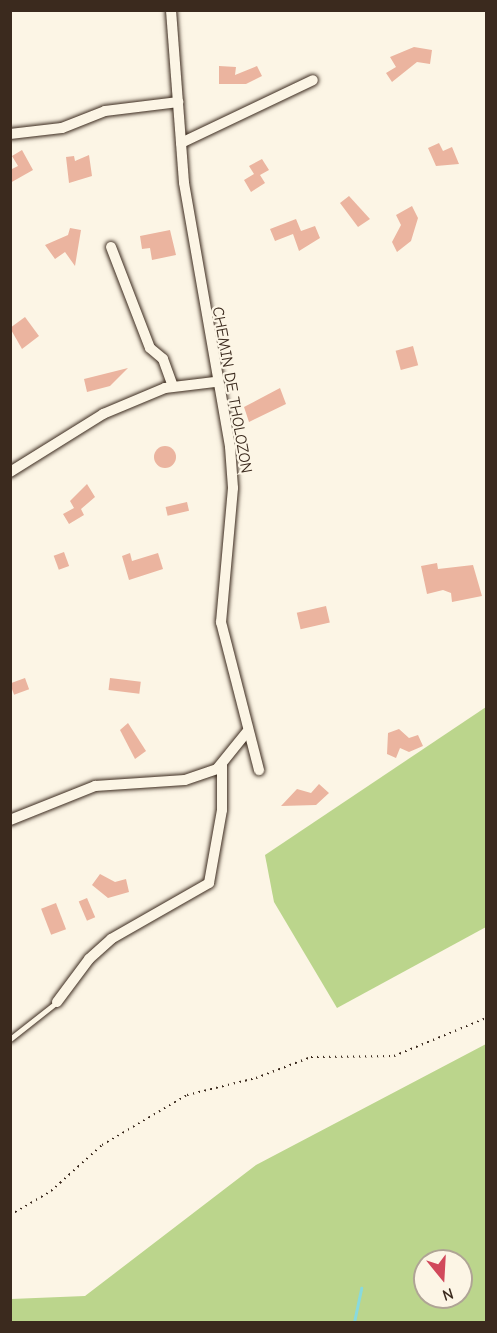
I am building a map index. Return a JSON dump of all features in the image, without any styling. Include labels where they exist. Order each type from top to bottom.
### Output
[{"type":"street","name":"CHEMIN DE THOLOZON","points":[[171,10],[181,143],[215,382],[233,488],[221,622],[259,770]]},
{"type":"street","points":[[181,143],[314,80]]},
{"type":"street","points":[[10,134],[62,128],[105,111],[178,102]]},
{"type":"street","points":[[111,247],[150,348],[163,359],[173,386]]},
{"type":"street","points":[[10,472],[103,414],[173,386],[215,382]]},
{"type":"street","points":[[10,820],[95,786],[185,780],[222,764],[248,732]]},
{"type":"street","points":[[57,1002],[89,959],[111,939],[209,883],[222,810],[222,764]]},
{"type":"lane","points":[[10,1039],[57,1002]]},
{"type":"path","points":[[10,1215],[51,1191],[102,1146],[187,1095],[256,1078],[311,1057],[394,1056],[486,1018]]},
{"type":"green space","points":[[486,707],[486,927],[337,1008],[274,902],[265,855]]},
{"type":"green space","points":[[486,1044],[486,1322],[11,1322],[11,1299],[85,1296],[256,1165]]},
{"type":"building","points":[[414,47],[432,50],[430,64],[417,62],[392,82],[386,73],[396,67],[390,57]]},
{"type":"building","points":[[219,66],[236,67],[235,75],[257,66],[262,76],[246,84],[219,84]]},
{"type":"building","points":[[439,143],[443,151],[452,147],[459,164],[436,166],[428,148]]},
{"type":"building","points":[[22,150],[33,170],[10,183],[10,170],[18,166],[12,156]]},
{"type":"building","points":[[89,155],[92,176],[69,183],[66,157],[74,156],[75,161]]},
{"type":"building","points":[[262,159],[269,170],[260,175],[265,183],[251,192],[244,180],[254,174],[249,166]]},
{"type":"building","points":[[349,196],[370,219],[358,227],[340,203]]},
{"type":"building","points":[[412,206],[418,218],[411,241],[397,252],[392,242],[401,225],[396,215]]},
{"type":"building","points":[[296,219],[301,231],[315,226],[320,238],[299,251],[293,234],[275,241],[270,229]]},
{"type":"building","points":[[70,228],[81,230],[75,266],[65,252],[55,259],[45,245],[68,235]]},
{"type":"building","points":[[170,230],[176,255],[152,260],[150,248],[142,249],[140,236]]},
{"type":"building","points":[[25,317],[39,336],[22,349],[10,328]]},
{"type":"building","points":[[413,346],[418,365],[401,370],[396,351]]},
{"type":"building","points":[[128,368],[110,386],[87,392],[84,379]]},
{"type":"building","points":[[280,388],[286,404],[249,422],[244,407]]},
{"type":"building","points":[[161,446],[169,446],[176,453],[176,461],[169,468],[161,468],[154,461],[154,453]]},
{"type":"building","points":[[87,484],[95,497],[81,509],[84,515],[69,524],[63,514],[74,508],[70,501]]},
{"type":"building","points":[[187,502],[189,511],[168,516],[166,507]]},
{"type":"building","points":[[64,552],[69,566],[59,570],[54,556]]},
{"type":"building","points":[[130,553],[132,561],[158,553],[163,569],[129,580],[122,556]]},
{"type":"building","points":[[437,563],[438,569],[473,565],[482,596],[452,602],[451,593],[443,590],[427,594],[421,566]]},
{"type":"building","points":[[326,606],[330,623],[301,629],[297,613]]},
{"type":"building","points":[[25,678],[29,689],[14,695],[10,683]]},
{"type":"building","points":[[110,678],[141,682],[139,694],[109,690]]},
{"type":"building","points":[[128,723],[146,751],[135,759],[120,730]]},
{"type":"building","points":[[399,729],[409,738],[418,735],[423,746],[409,752],[400,748],[396,758],[387,754],[388,733]]},
{"type":"building","points":[[319,784],[329,793],[316,805],[281,806],[297,789],[311,793]]},
{"type":"building","points":[[100,874],[115,882],[126,879],[129,892],[108,898],[92,885]]},
{"type":"building","points":[[87,898],[95,917],[87,921],[79,902]]},
{"type":"building","points":[[56,903],[66,929],[51,935],[41,909]]},
{"type":"waterway","points":[[354,1322],[361,1288]]}]
